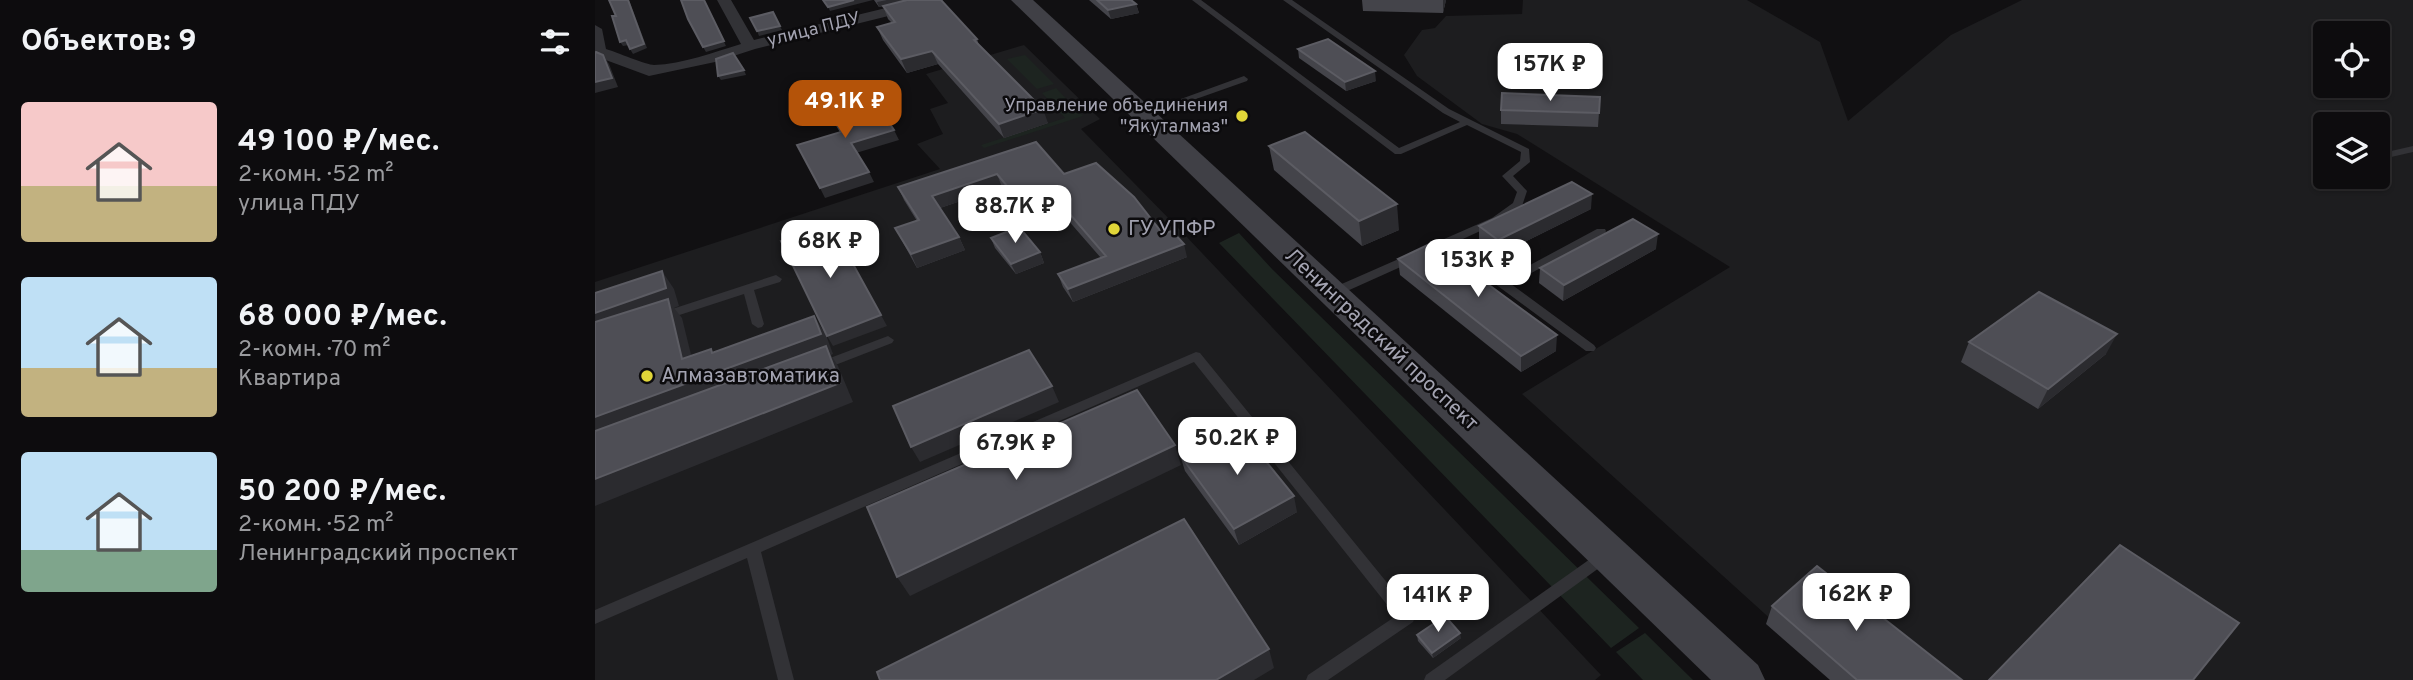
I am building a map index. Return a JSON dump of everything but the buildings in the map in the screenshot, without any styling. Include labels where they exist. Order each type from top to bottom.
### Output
[{"type":"main road","name":"Ленинградский проспект","points":[[1021,0],[1742,680]]},
{"type":"street","name":"улица ПДУ","points":[[724,0],[750,46]]},
{"type":"street","name":"улица ПДУ","points":[[864,0],[878,14]]},
{"type":"street","name":"улица ПДУ","points":[[595,29],[599,52],[627,60],[649,71],[709,59],[750,46],[936,0]]},
{"type":"lane","points":[[1196,0],[1398,152],[1468,122]]},
{"type":"lane","points":[[1287,0],[1446,111],[1493,132],[1526,151],[1525,162],[1507,176],[1522,191],[1518,204],[1496,220],[1332,293]]},
{"type":"lane","points":[[1142,115],[1244,79]]},
{"type":"lane","points":[[2390,154],[2413,149]]},
{"type":"lane","points":[[1503,284],[1601,231]]},
{"type":"lane","points":[[1446,242],[1590,348]]},
{"type":"lane","points":[[642,324],[776,279]]},
{"type":"lane","points":[[748,288],[758,324]]},
{"type":"lane","points":[[811,369],[888,340]]},
{"type":"lane","points":[[595,617],[1196,356],[1407,617],[1314,680]]},
{"type":"lane","points":[[752,548],[786,680]]},
{"type":"lane","points":[[1432,680],[1608,554]]},
{"type":"shaded area","points":[[1523,0],[1747,0],[1820,42],[1848,121],[1951,35],[2022,0],[2413,0],[2413,680],[1838,680],[1522,394],[1730,267],[1517,134],[1482,124],[1417,76],[1404,55],[1422,30],[1435,28],[1446,16],[1522,14]]},
{"type":"shaded area","points":[[1024,45],[1100,119],[1081,129],[1184,234],[1601,675],[1595,680],[595,680],[595,282],[940,169],[917,144],[943,134],[930,109],[948,103],[926,74]]},
{"type":"shaded area","points":[[1025,55],[1054,84],[1037,89],[1007,59]]},
{"type":"shaded area","points":[[1056,88],[1083,116],[984,148],[981,145],[1065,118],[1042,93]]},
{"type":"shaded area","points":[[1239,233],[1272,269],[1639,628],[1611,648],[1219,243]]},
{"type":"shaded area","points":[[1645,633],[1693,680],[1643,680],[1616,652]]},
{"type":"place","name":"Управление объединения \"Якуталмаз\"","points":[[1242,116]]},
{"type":"place","name":"ГУ УПФР","points":[[1114,229]]},
{"type":"place","name":"Алмазавтоматика","points":[[647,376]]}]
